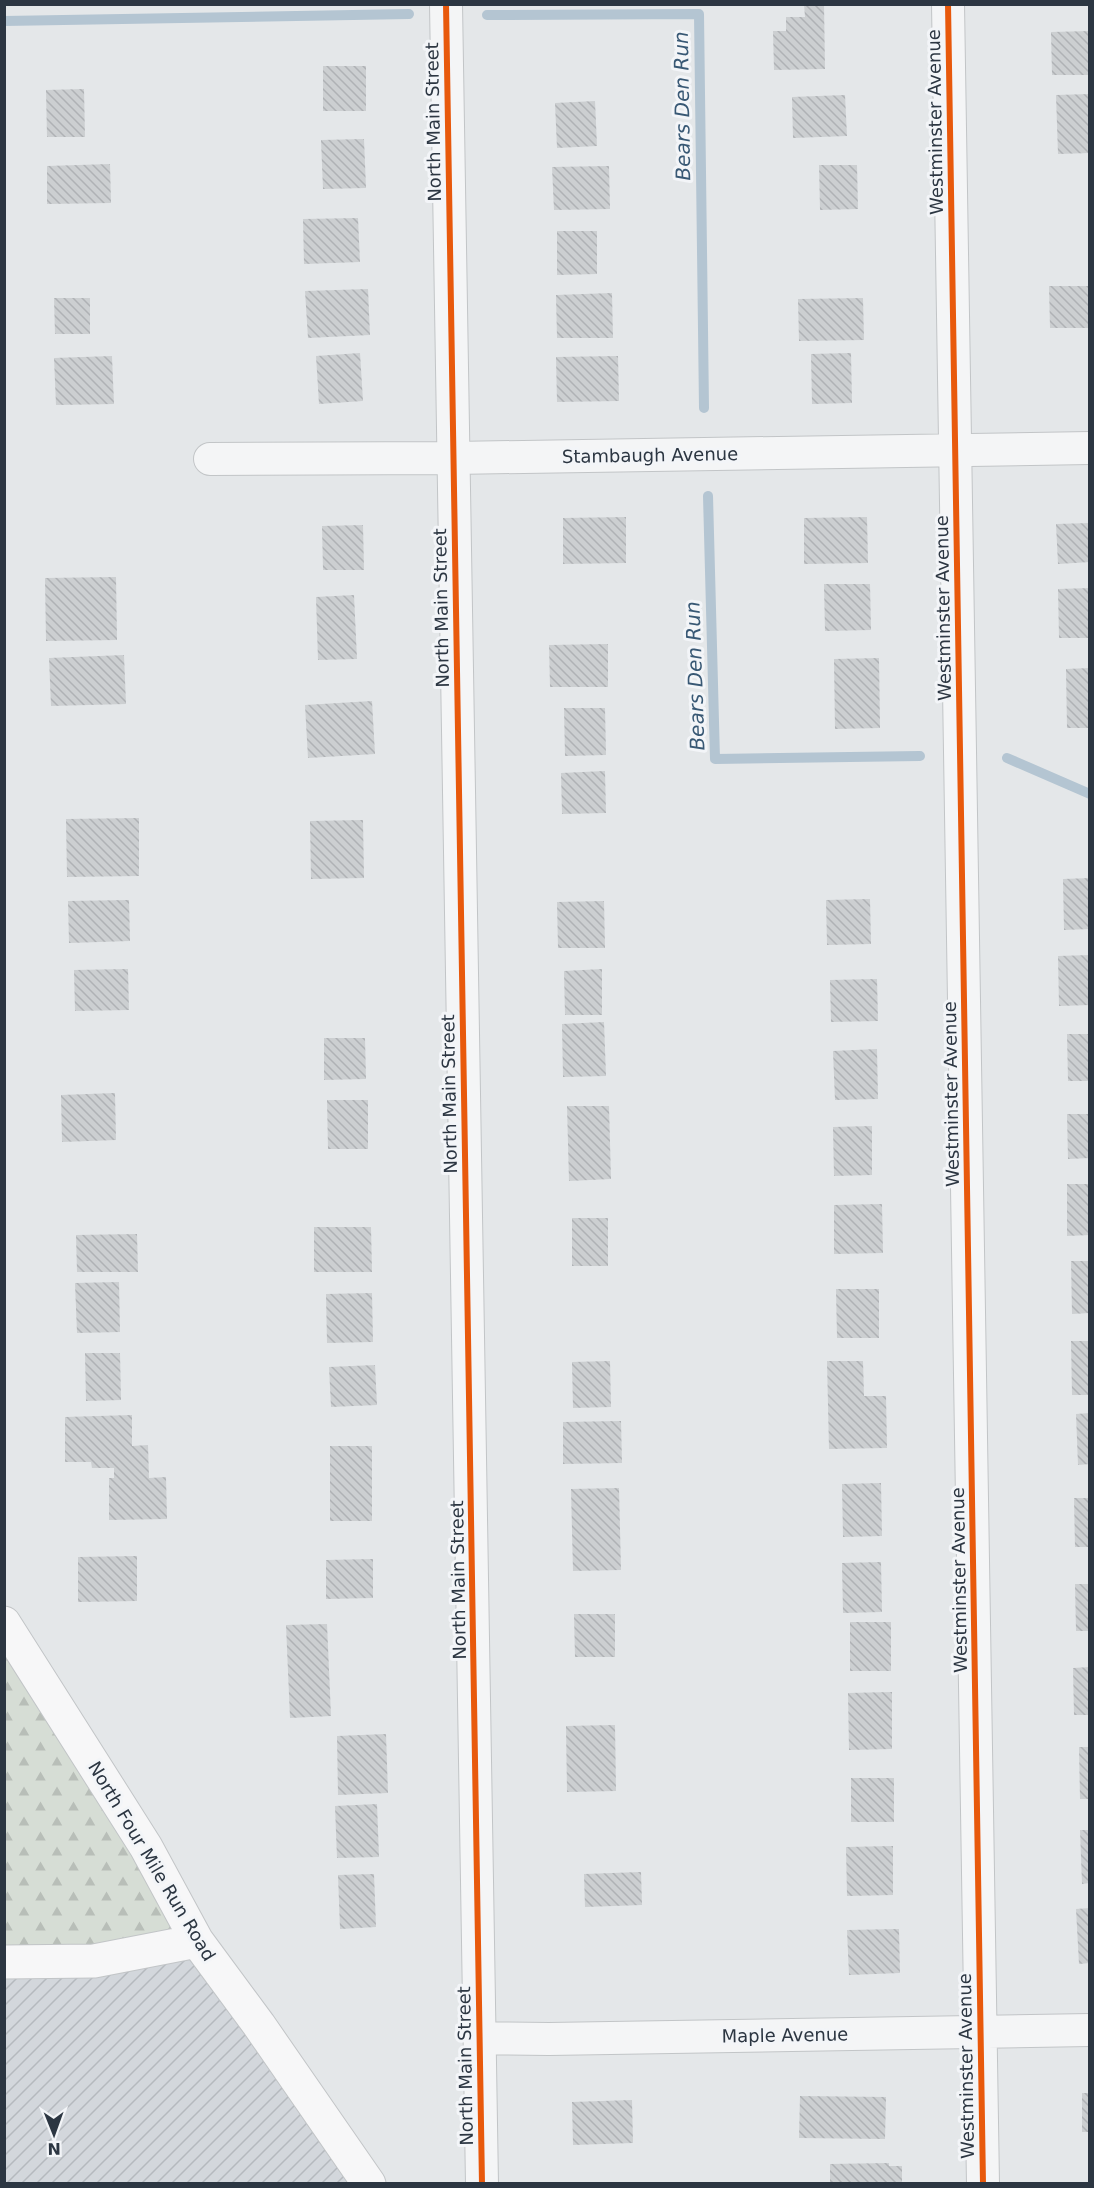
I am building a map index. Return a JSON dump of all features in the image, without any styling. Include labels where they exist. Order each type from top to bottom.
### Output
[{"type":"street","name":"North Main Street","points":[[446,4],[482,2184]]},
{"type":"street","name":"Westminster Avenue","points":[[948,4],[983,2184]]},
{"type":"street","name":"Stambaugh Avenue","points":[[210,459],[453,458],[1089,448]]},
{"type":"street","name":"North Four Mile Run Road","points":[[4,1623],[146,1847],[197,1941],[259,2025],[369,2184]]},
{"type":"street","points":[[4,1962],[94,1961],[197,1941]]},
{"type":"street","name":"Maple Avenue","points":[[480,2038],[549,2039],[1089,2030]]},
{"type":"shaded area","points":[[197,1941],[369,2183],[5,2183],[4,1962]]},
{"type":"green space","points":[[4,1623],[197,1941],[5,1962]]},
{"type":"building","points":[[804,4],[824,4],[825,69],[774,70],[773,31],[786,31],[786,17],[805,17]]},
{"type":"building","points":[[1090,31],[1090,75],[1052,75],[1051,32]]},
{"type":"building","points":[[323,66],[366,66],[366,111],[323,111]]},
{"type":"building","points":[[84,89],[85,137],[47,137],[46,90]]},
{"type":"building","points":[[1090,94],[1090,153],[1058,154],[1056,95]]},
{"type":"building","points":[[845,95],[847,136],[793,138],[792,97]]},
{"type":"building","points":[[595,101],[597,146],[557,148],[555,103]]},
{"type":"building","points":[[364,139],[366,188],[323,189],[321,140]]},
{"type":"building","points":[[110,164],[111,203],[47,204],[47,166]]},
{"type":"building","points":[[819,165],[857,165],[858,209],[820,210]]},
{"type":"building","points":[[609,166],[610,209],[554,210],[552,167]]},
{"type":"building","points":[[358,218],[360,262],[304,264],[303,219]]},
{"type":"building","points":[[557,231],[597,231],[597,274],[557,275]]},
{"type":"building","points":[[1049,286],[1090,286],[1090,328],[1050,328]]},
{"type":"building","points":[[368,289],[370,335],[308,338],[305,291]]},
{"type":"building","points":[[612,293],[613,338],[557,338],[556,295]]},
{"type":"building","points":[[54,298],[90,298],[90,334],[55,334]]},
{"type":"building","points":[[863,298],[864,340],[799,341],[798,299]]},
{"type":"building","points":[[360,353],[363,401],[319,404],[316,356]]},
{"type":"building","points":[[851,353],[852,403],[812,404],[811,354]]},
{"type":"building","points":[[112,356],[114,404],[56,405],[54,358]]},
{"type":"building","points":[[618,356],[619,401],[557,402],[556,357]]},
{"type":"building","points":[[626,517],[626,563],[563,564],[563,518]]},
{"type":"building","points":[[867,517],[868,563],[804,564],[804,518]]},
{"type":"building","points":[[1090,523],[1090,562],[1058,564],[1056,524]]},
{"type":"building","points":[[363,525],[364,570],[323,570],[322,526]]},
{"type":"building","points":[[116,577],[117,640],[46,641],[45,578]]},
{"type":"building","points":[[824,584],[870,584],[871,630],[825,631]]},
{"type":"building","points":[[1090,588],[1090,638],[1059,638],[1058,589]]},
{"type":"building","points":[[354,595],[357,659],[318,660],[316,597]]},
{"type":"building","points":[[608,644],[608,687],[550,687],[549,645]]},
{"type":"building","points":[[124,655],[126,704],[51,706],[49,658]]},
{"type":"building","points":[[879,658],[880,728],[835,729],[834,659]]},
{"type":"building","points":[[1090,668],[1090,728],[1067,728],[1066,669]]},
{"type":"building","points":[[372,701],[375,754],[308,758],[305,705]]},
{"type":"building","points":[[564,708],[605,708],[606,755],[565,756]]},
{"type":"building","points":[[605,771],[606,813],[562,814],[561,773]]},
{"type":"building","points":[[139,818],[139,876],[67,877],[66,819]]},
{"type":"building","points":[[363,820],[364,878],[311,879],[310,821]]},
{"type":"building","points":[[1090,878],[1090,929],[1064,930],[1063,879]]},
{"type":"building","points":[[870,899],[871,944],[827,945],[826,900]]},
{"type":"building","points":[[129,900],[130,941],[69,943],[68,901]]},
{"type":"building","points":[[604,901],[605,948],[558,948],[557,902]]},
{"type":"building","points":[[1090,955],[1090,1005],[1059,1006],[1058,956]]},
{"type":"building","points":[[128,969],[129,1010],[75,1011],[74,970]]},
{"type":"building","points":[[602,969],[602,1015],[565,1015],[564,971]]},
{"type":"building","points":[[877,979],[878,1021],[831,1022],[830,980]]},
{"type":"building","points":[[604,1022],[606,1076],[563,1077],[562,1024]]},
{"type":"building","points":[[1067,1034],[1090,1034],[1090,1081],[1068,1081]]},
{"type":"building","points":[[324,1038],[365,1038],[366,1079],[324,1080]]},
{"type":"building","points":[[877,1049],[878,1099],[835,1100],[833,1051]]},
{"type":"building","points":[[115,1093],[116,1140],[62,1142],[61,1095]]},
{"type":"building","points":[[327,1100],[368,1100],[368,1149],[328,1149]]},
{"type":"building","points":[[567,1106],[609,1106],[611,1179],[569,1181]]},
{"type":"building","points":[[1067,1114],[1090,1114],[1090,1158],[1068,1159]]},
{"type":"building","points":[[872,1126],[872,1175],[834,1176],[833,1127]]},
{"type":"building","points":[[1067,1184],[1090,1184],[1090,1235],[1067,1236]]},
{"type":"building","points":[[882,1204],[883,1253],[834,1254],[834,1205]]},
{"type":"building","points":[[572,1218],[608,1218],[608,1266],[572,1266]]},
{"type":"building","points":[[314,1227],[371,1227],[372,1272],[314,1272]]},
{"type":"building","points":[[137,1234],[138,1272],[77,1272],[76,1235]]},
{"type":"building","points":[[1071,1261],[1090,1261],[1090,1313],[1072,1314]]},
{"type":"building","points":[[119,1282],[120,1332],[77,1333],[75,1283]]},
{"type":"building","points":[[836,1289],[879,1289],[879,1338],[837,1338]]},
{"type":"building","points":[[372,1293],[373,1342],[327,1343],[326,1294]]},
{"type":"building","points":[[1071,1341],[1090,1341],[1090,1395],[1072,1395]]},
{"type":"building","points":[[85,1353],[120,1353],[121,1400],[86,1401]]},
{"type":"building","points":[[610,1361],[611,1407],[573,1408],[572,1362]]},
{"type":"building","points":[[827,1361],[863,1361],[864,1396],[886,1396],[887,1448],[829,1449]]},
{"type":"building","points":[[375,1365],[377,1405],[331,1407],[329,1367]]},
{"type":"building","points":[[1090,1413],[1090,1464],[1078,1465],[1076,1414]]},
{"type":"building","points":[[132,1415],[132,1446],[148,1445],[149,1478],[166,1477],[167,1519],[109,1520],[109,1478],[114,1478],[114,1468],[92,1468],[91,1462],[65,1462],[65,1417]]},
{"type":"building","points":[[621,1421],[622,1463],[563,1464],[563,1422]]},
{"type":"building","points":[[330,1446],[372,1446],[372,1521],[330,1521]]},
{"type":"building","points":[[881,1483],[882,1536],[843,1537],[842,1484]]},
{"type":"building","points":[[619,1488],[621,1570],[573,1571],[571,1489]]},
{"type":"building","points":[[1074,1498],[1090,1498],[1090,1547],[1075,1547]]},
{"type":"building","points":[[137,1556],[137,1601],[78,1602],[78,1557]]},
{"type":"building","points":[[373,1559],[373,1598],[326,1599],[326,1560]]},
{"type":"building","points":[[881,1562],[882,1612],[843,1613],[842,1563]]},
{"type":"building","points":[[1075,1584],[1090,1584],[1090,1631],[1076,1631]]},
{"type":"building","points":[[574,1614],[615,1614],[615,1657],[575,1657]]},
{"type":"building","points":[[850,1622],[891,1622],[891,1671],[850,1671]]},
{"type":"building","points":[[327,1624],[331,1716],[290,1718],[286,1625]]},
{"type":"building","points":[[1090,1667],[1090,1715],[1074,1715],[1073,1668]]},
{"type":"building","points":[[892,1692],[892,1749],[849,1750],[848,1693]]},
{"type":"building","points":[[615,1725],[616,1791],[567,1792],[566,1726]]},
{"type":"building","points":[[386,1734],[388,1793],[338,1795],[337,1736]]},
{"type":"building","points":[[1079,1747],[1090,1747],[1090,1799],[1080,1799]]},
{"type":"building","points":[[851,1778],[894,1778],[894,1822],[851,1822]]},
{"type":"building","points":[[377,1804],[379,1857],[337,1858],[335,1806]]},
{"type":"building","points":[[1080,1830],[1090,1830],[1090,1883],[1082,1884]]},
{"type":"building","points":[[893,1846],[893,1895],[847,1896],[846,1847]]},
{"type":"building","points":[[641,1872],[642,1905],[585,1907],[584,1874]]},
{"type":"building","points":[[374,1874],[376,1927],[340,1929],[338,1875]]},
{"type":"building","points":[[1090,1908],[1090,1963],[1079,1964],[1076,1909]]},
{"type":"building","points":[[899,1929],[900,1973],[849,1975],[847,1930]]},
{"type":"building","points":[[1082,2093],[1090,2093],[1090,2132],[1082,2132]]},
{"type":"building","points":[[800,2096],[886,2097],[885,2139],[799,2138]]},
{"type":"building","points":[[632,2100],[633,2143],[573,2145],[572,2102]]},
{"type":"building","points":[[889,2163],[889,2166],[902,2166],[902,2184],[830,2184],[830,2164]]},
{"type":"waterway","name":"Bears Den Run","points":[[4,21],[409,14]]},
{"type":"waterway","name":"Bears Den Run","points":[[487,15],[699,14],[704,408]]},
{"type":"waterway","name":"Bears Den Run","points":[[708,496],[715,759],[920,756]]},
{"type":"waterway","name":"Bears Den Run","points":[[1007,758],[1090,794]]},
{"type":"cycle path","points":[[446,4],[482,2184]]},
{"type":"cycle path","points":[[948,4],[983,2184]]}]
